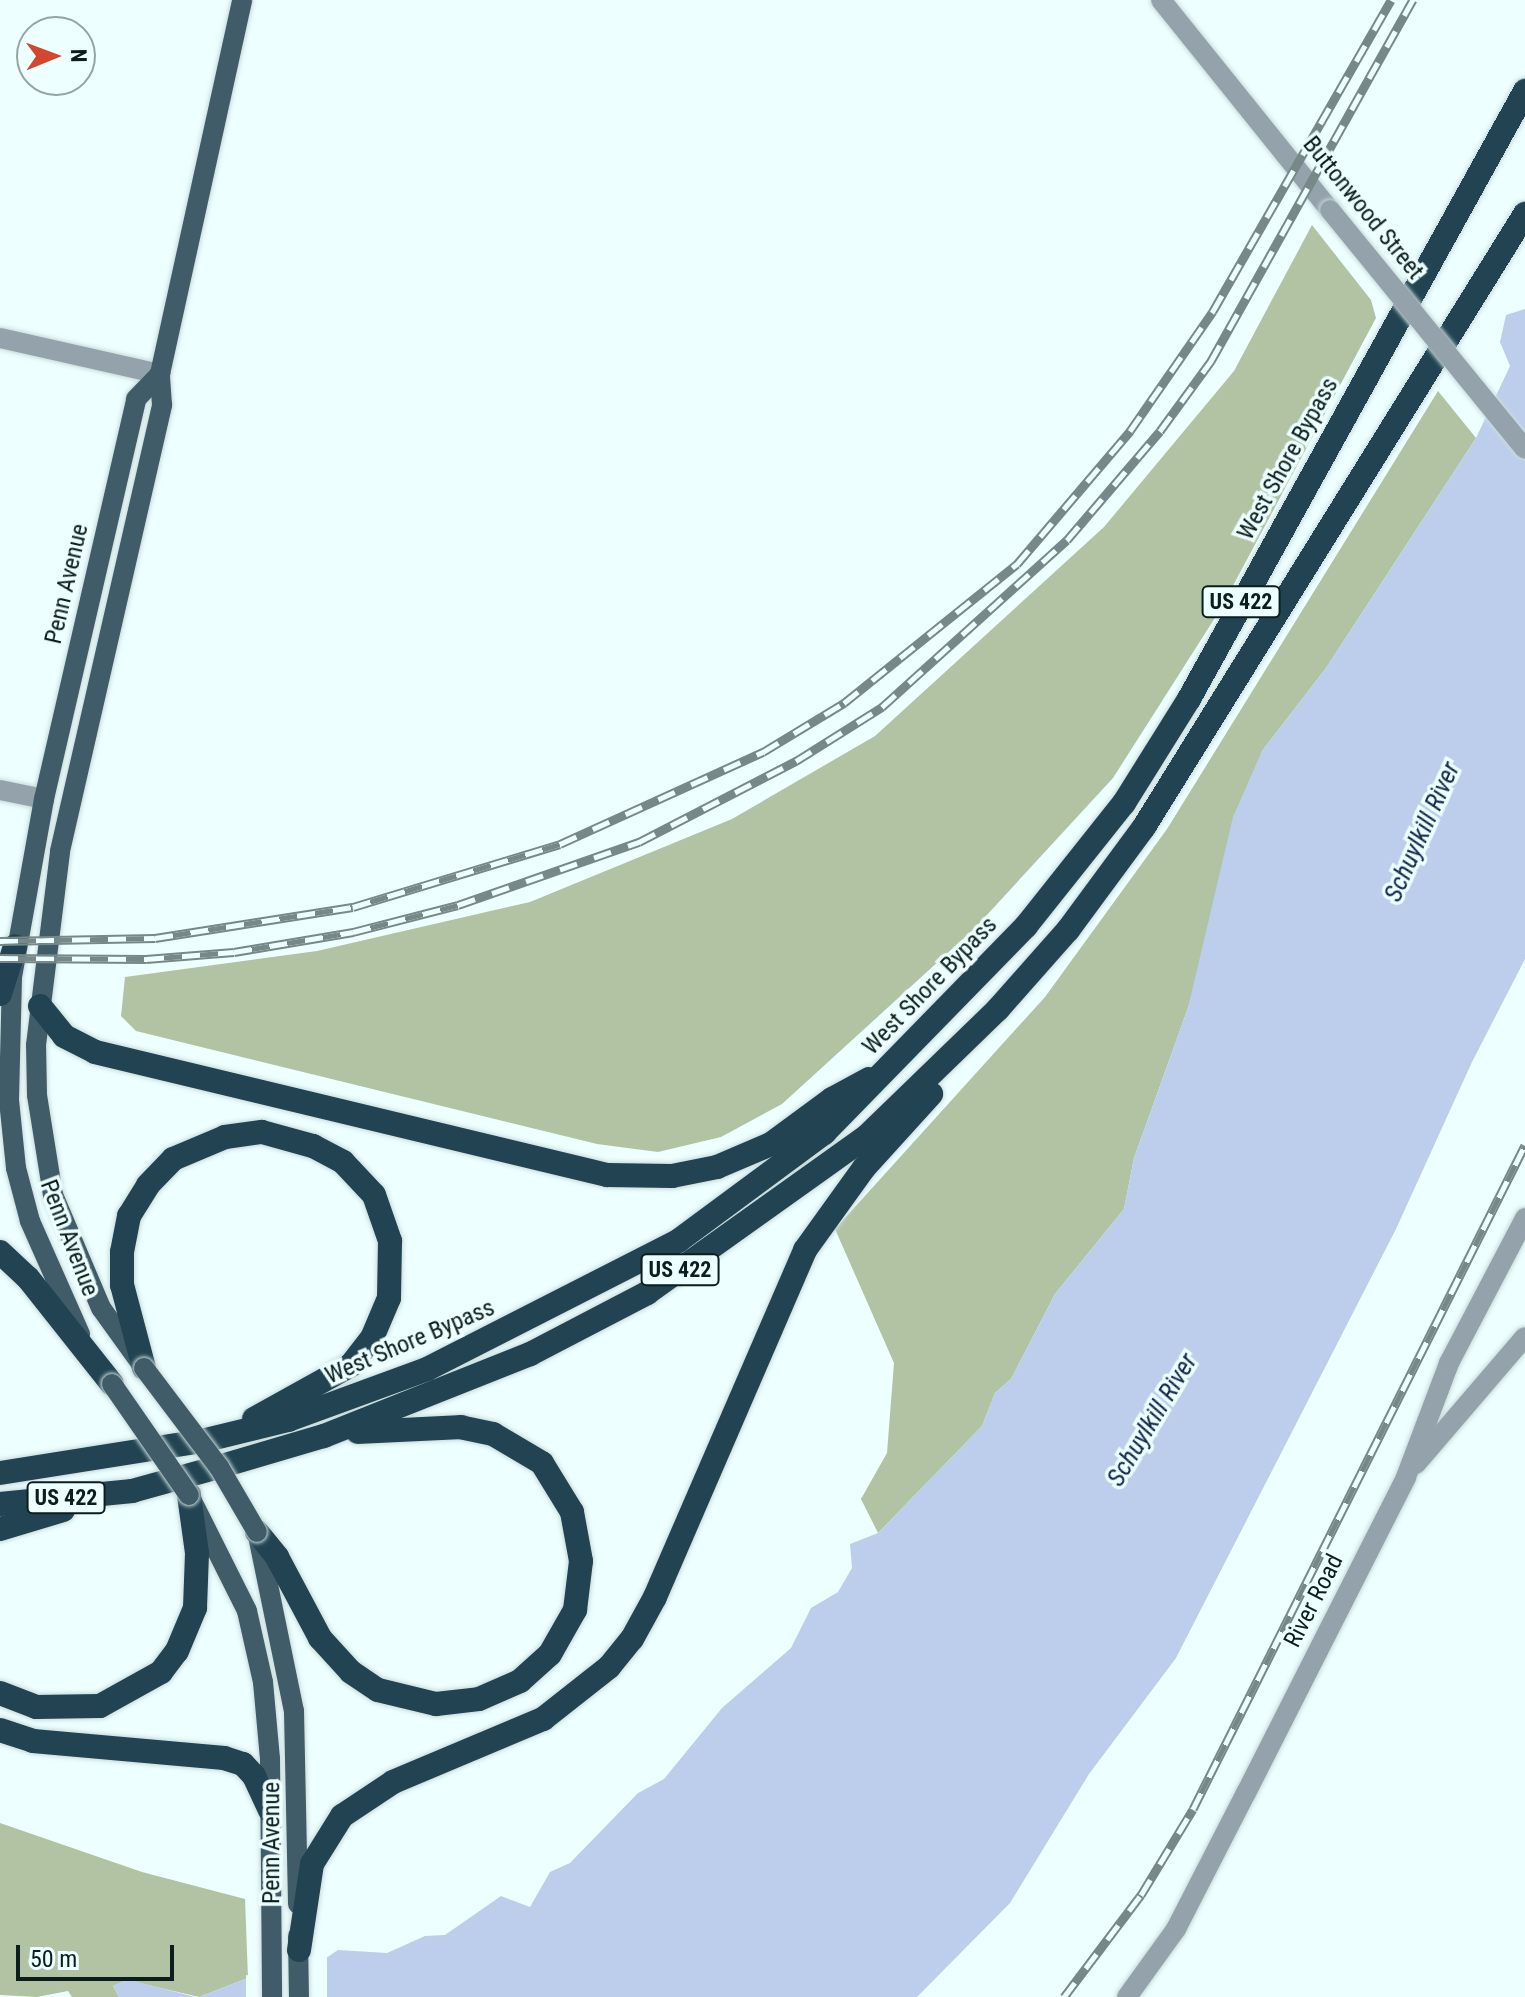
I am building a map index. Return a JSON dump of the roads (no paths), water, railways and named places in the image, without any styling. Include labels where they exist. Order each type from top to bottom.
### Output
[{"type":"highway","name":"West Shore Bypass","points":[[0,1473],[74,1464],[213,1439],[288,1420],[427,1369],[678,1241],[824,1133],[892,1067],[1026,926],[1124,803],[1189,699],[1525,91]]},
{"type":"highway","name":"US 422","points":[[0,1504],[132,1491],[324,1436],[530,1354],[647,1293],[867,1136],[986,1022],[1068,930],[1144,827],[1525,214]]},
{"type":"highway","points":[[0,994],[15,946]]},
{"type":"highway","points":[[40,1006],[64,1036],[115,1058],[618,1175],[672,1176],[731,1161],[771,1144],[832,1099],[892,1067]]},
{"type":"highway","points":[[299,1950],[312,1864],[342,1816],[393,1782],[543,1719],[618,1656],[655,1597],[805,1250],[864,1168],[953,1070],[986,1022]]},
{"type":"highway","points":[[144,1368],[122,1285],[122,1252],[134,1207],[173,1159],[214,1140],[262,1132],[328,1153],[364,1183],[380,1208],[392,1253],[389,1298],[372,1338],[359,1357],[328,1383],[213,1439]]},
{"type":"highway","points":[[0,1252],[28,1278],[112,1384]]},
{"type":"highway","points":[[257,1532],[277,1557],[320,1638],[351,1672],[378,1690],[436,1704],[479,1699],[520,1681],[557,1644],[578,1595],[579,1534],[562,1489],[542,1463],[493,1434],[445,1425],[324,1436]]},
{"type":"highway","points":[[0,1463],[74,1464]]},
{"type":"highway","points":[[0,1529],[132,1491]]},
{"type":"highway","points":[[0,1693],[23,1704],[73,1709],[116,1701],[152,1681],[191,1623],[208,1551],[189,1495]]},
{"type":"highway","points":[[0,1730],[33,1741],[224,1758],[243,1764],[254,1776],[270,1811]]},
{"type":"main road","name":"Penn Avenue","points":[[242,0],[160,374],[162,405],[55,896],[40,1006],[37,1095],[53,1195],[101,1308],[219,1467],[257,1532],[290,1674],[297,1745],[299,1997]]},
{"type":"main road","name":"Penn Avenue","points":[[160,374],[136,399],[44,799],[15,946],[9,1100],[16,1168],[54,1279],[112,1384],[189,1495]]},
{"type":"main road","points":[[27,890],[55,896]]},
{"type":"main road","name":"Penn Avenue","points":[[208,1551],[247,1611],[263,1682],[272,1847],[272,1997]]},
{"type":"street","name":"Buttonwood Street","points":[[1161,0],[1525,449]]},
{"type":"street","points":[[0,338],[160,374]]},
{"type":"street","points":[[0,790],[44,799]]},
{"type":"street","name":"River Road","points":[[1127,1997],[1176,1929],[1406,1477],[1449,1363],[1525,1218]]},
{"type":"street","points":[[1406,1477],[1525,1337]]},
{"type":"water","name":"Schuylkill River","points":[[1525,309],[1525,959],[1472,1062],[1396,1229],[1176,1658],[1089,1774],[1010,1903],[917,1997],[199,1997],[248,1978],[284,1986],[338,1950],[387,1953],[425,1936],[445,1935],[501,1896],[530,1907],[550,1872],[570,1863],[638,1793],[664,1779],[722,1708],[791,1648],[811,1608],[838,1592],[852,1568],[850,1544],[878,1533],[982,1426],[995,1393],[1011,1379],[1055,1294],[1124,1209],[1134,1158],[1188,1008],[1233,817],[1262,751],[1326,668],[1476,438],[1510,366],[1500,342],[1506,315]]},
{"type":"water","points":[[127,1979],[195,1997],[119,1997],[113,1986]]},
{"type":"railway","points":[[0,941],[155,938],[353,907],[560,844],[763,752],[844,703],[1017,564],[1130,431],[1213,311],[1391,0]]},
{"type":"railway","points":[[0,958],[146,959],[234,952],[353,932],[458,905],[639,842],[796,761],[882,707],[1067,540],[1160,431],[1211,361],[1413,0]]},
{"type":"railway","points":[[1064,1997],[1141,1895],[1193,1809],[1525,1145]]}]
